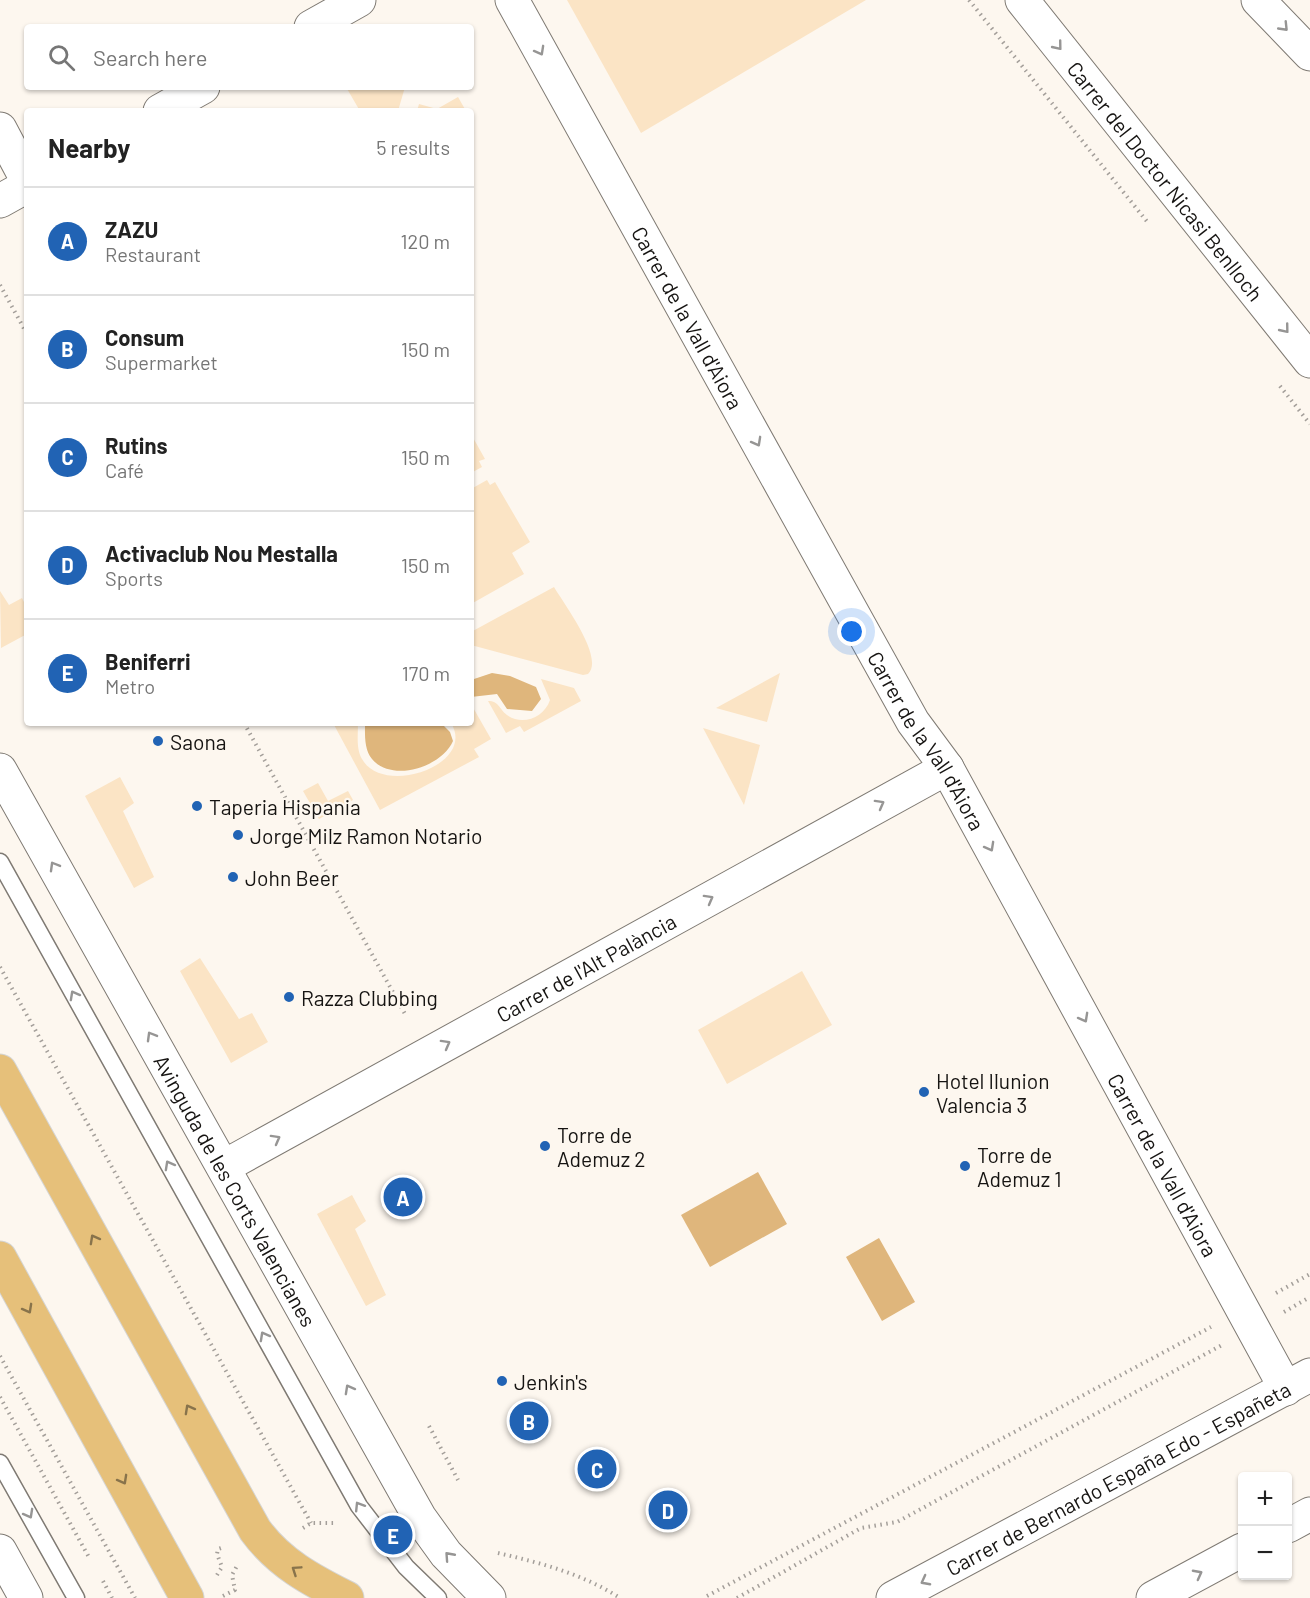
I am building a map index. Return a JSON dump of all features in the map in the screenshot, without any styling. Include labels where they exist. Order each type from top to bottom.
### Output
[{"type":"main road","points":[[0,1071],[255,1530],[269,1548],[294,1570],[347,1598]]},
{"type":"main road","points":[[0,1258],[187,1598]]},
{"type":"street","points":[[316,24],[359,0]]},
{"type":"street","name":"Carrer de la Vall d'Aiora","points":[[512,0],[913,722],[946,768],[1298,1382]]},
{"type":"street","name":"Carrer del Doctor Nicasi Benlloch","points":[[1022,0],[1310,361]]},
{"type":"street","points":[[1258,0],[1310,54]]},
{"type":"street","points":[[165,108],[198,90]]},
{"type":"street","points":[[0,129],[24,174]]},
{"type":"street","points":[[0,201],[24,188]]},
{"type":"street","name":"Carrer de l'Alt Palància","points":[[225,1167],[946,768]]},
{"type":"street","name":"Avinguda de les Corts Valencianes","points":[[0,770],[225,1167],[420,1518],[446,1554],[489,1598]]},
{"type":"street","name":"Carrer de Bernardo España Edo - Españeta","points":[[893,1598],[1298,1382]]},
{"type":"street","points":[[1292,1523],[1310,1514]]},
{"type":"street","points":[[0,1551],[26,1598]]},
{"type":"street","points":[[1154,1598],[1238,1552]]},
{"type":"lane","points":[[0,862],[359,1506],[406,1567],[438,1598]]},
{"type":"lane","points":[[0,1463],[76,1598]]},
{"type":"path","points":[[969,0],[1155,230]]},
{"type":"path","points":[[0,285],[24,329]]},
{"type":"path","points":[[1273,378],[1310,423]]},
{"type":"path","points":[[246,726],[405,1014]]},
{"type":"path","points":[[0,967],[311,1523]]},
{"type":"path","points":[[1270,1296],[1310,1274]]},
{"type":"path","points":[[1290,1308],[1310,1297]]},
{"type":"path","points":[[707,1596],[1218,1323]]},
{"type":"path","points":[[737,1598],[861,1528],[897,1522],[1230,1341]]},
{"type":"path","points":[[0,1356],[135,1598]]},
{"type":"path","points":[[0,1397],[95,1568]]},
{"type":"path","points":[[429,1426],[458,1480]]},
{"type":"path","points":[[216,1575],[222,1567],[217,1554],[219,1549],[224,1547]]},
{"type":"path","points":[[492,1551],[538,1562],[596,1582],[620,1598]]},
{"type":"path","points":[[232,1593],[235,1590],[232,1575],[235,1567]]},
{"type":"path","points":[[101,1578],[112,1598]]},
{"type":"shaded area","points":[[567,0],[866,0],[641,133]]},
{"type":"shaded area","points":[[348,90],[404,90],[399,108],[358,108]]},
{"type":"shaded area","points":[[458,97],[464,108],[439,108]]},
{"type":"shaded area","points":[[419,104],[433,108],[418,108]]},
{"type":"shaded area","points":[[474,439],[485,459],[479,461],[482,467],[474,471]]},
{"type":"shaded area","points":[[487,480],[490,485],[495,482],[530,542],[512,553],[524,574],[474,602],[474,487]]},
{"type":"shaded area","points":[[554,587],[581,631],[591,656],[592,666],[588,674],[583,675],[474,646],[474,630]]},
{"type":"shaded area","points":[[0,591],[9,605],[22,598],[24,602],[24,636],[1,648]]},
{"type":"shaded area","points":[[492,673],[510,676],[536,687],[541,699],[532,711],[507,709],[497,694],[474,697],[474,679]]},
{"type":"shaded area","points":[[780,673],[767,722],[716,708]]},
{"type":"shaded area","points":[[541,679],[574,688],[581,701],[524,732],[520,726],[506,733],[488,701],[497,704],[504,713],[519,720],[538,716],[550,700]]},
{"type":"shaded area","points":[[474,709],[491,739],[474,749],[479,757],[380,810],[335,726],[358,726],[359,751],[362,759],[373,770],[388,775],[406,775],[424,771],[440,763],[451,752],[456,738],[452,726],[474,726]]},
{"type":"shaded area","points":[[365,726],[444,726],[450,732],[453,741],[439,758],[416,769],[404,771],[381,766],[369,755]]},
{"type":"shaded area","points":[[703,728],[760,745],[744,805]]},
{"type":"shaded area","points":[[120,777],[134,803],[123,811],[154,877],[134,888],[85,796]]},
{"type":"shaded area","points":[[318,783],[328,801],[348,791],[353,800],[319,819],[303,791]]},
{"type":"shaded area","points":[[200,958],[239,1019],[252,1013],[268,1042],[231,1063],[180,971]]},
{"type":"shaded area","points":[[802,971],[832,1025],[727,1084],[698,1030]]},
{"type":"shaded area","points":[[758,1172],[787,1224],[710,1267],[681,1215]]},
{"type":"shaded area","points":[[352,1195],[366,1221],[355,1229],[386,1295],[366,1306],[317,1214]]},
{"type":"shaded area","points":[[879,1238],[915,1302],[882,1321],[846,1257]]},
{"type":"place","name":"Saona","points":[[158,741]]},
{"type":"place","name":"Taperia Hispania","points":[[197,806]]},
{"type":"place","name":"Jorge Milz Ramon Notario","points":[[238,835]]},
{"type":"place","name":"John Beer","points":[[233,877]]},
{"type":"place","name":"Razza Clubbing","points":[[289,997]]},
{"type":"place","name":"Hotel Ilunion Valencia 3","points":[[924,1092]]},
{"type":"place","name":"Torre de Ademuz 2","points":[[545,1146]]},
{"type":"place","name":"Torre de Ademuz 1","points":[[965,1166]]},
{"type":"place","name":"ZAZU","points":[[403,1197]]},
{"type":"place","name":"Jenkin's","points":[[502,1381]]},
{"type":"place","name":"Consum","points":[[529,1421]]},
{"type":"place","name":"Rutins","points":[[597,1469]]},
{"type":"place","name":"Activaclub Nou Mestalla","points":[[668,1510]]},
{"type":"place","name":"Beniferri","points":[[393,1535]]}]
